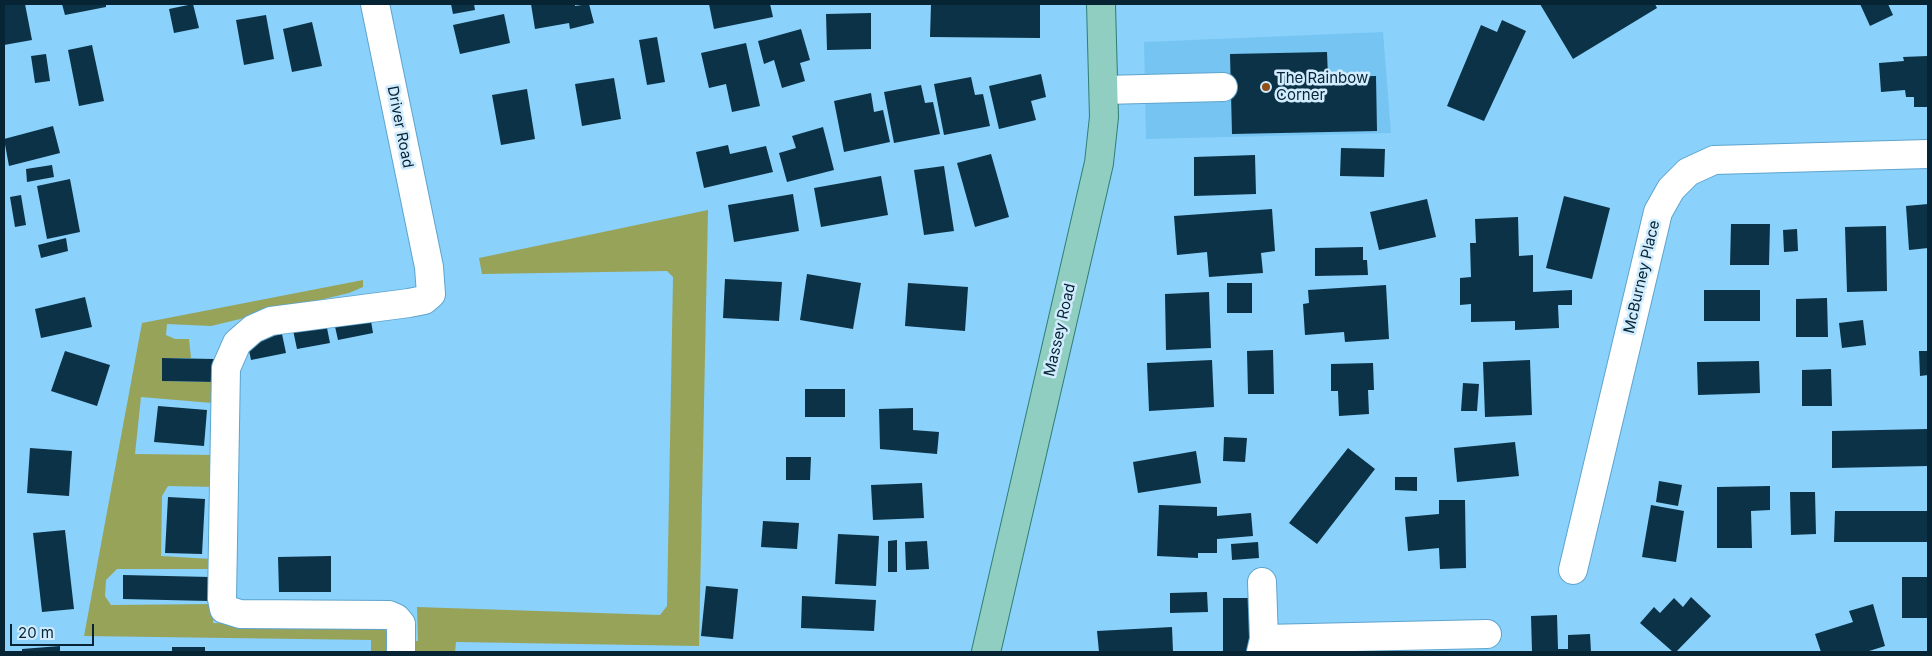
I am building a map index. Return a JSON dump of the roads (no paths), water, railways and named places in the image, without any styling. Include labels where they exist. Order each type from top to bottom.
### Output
[{"type":"main road","name":"Massey Road","points":[[986,652],[1099,163],[1103,136],[1104,90],[1101,4]]},
{"type":"street","name":"Driver Road","points":[[375,4],[432,284],[431,294],[424,300],[271,322],[254,329],[237,343],[226,368],[222,599],[224,609],[240,614],[389,615],[396,618],[401,624],[401,652]]},
{"type":"street","points":[[1104,90],[1223,87]]},
{"type":"street","name":"McBurney Place","points":[[1572,570],[1658,212],[1671,189],[1688,172],[1714,160],[1928,154]]},
{"type":"street","points":[[1262,582],[1262,646],[1486,634]]},
{"type":"place","name":"The Rainbow Corner","points":[[1266,87]]}]
